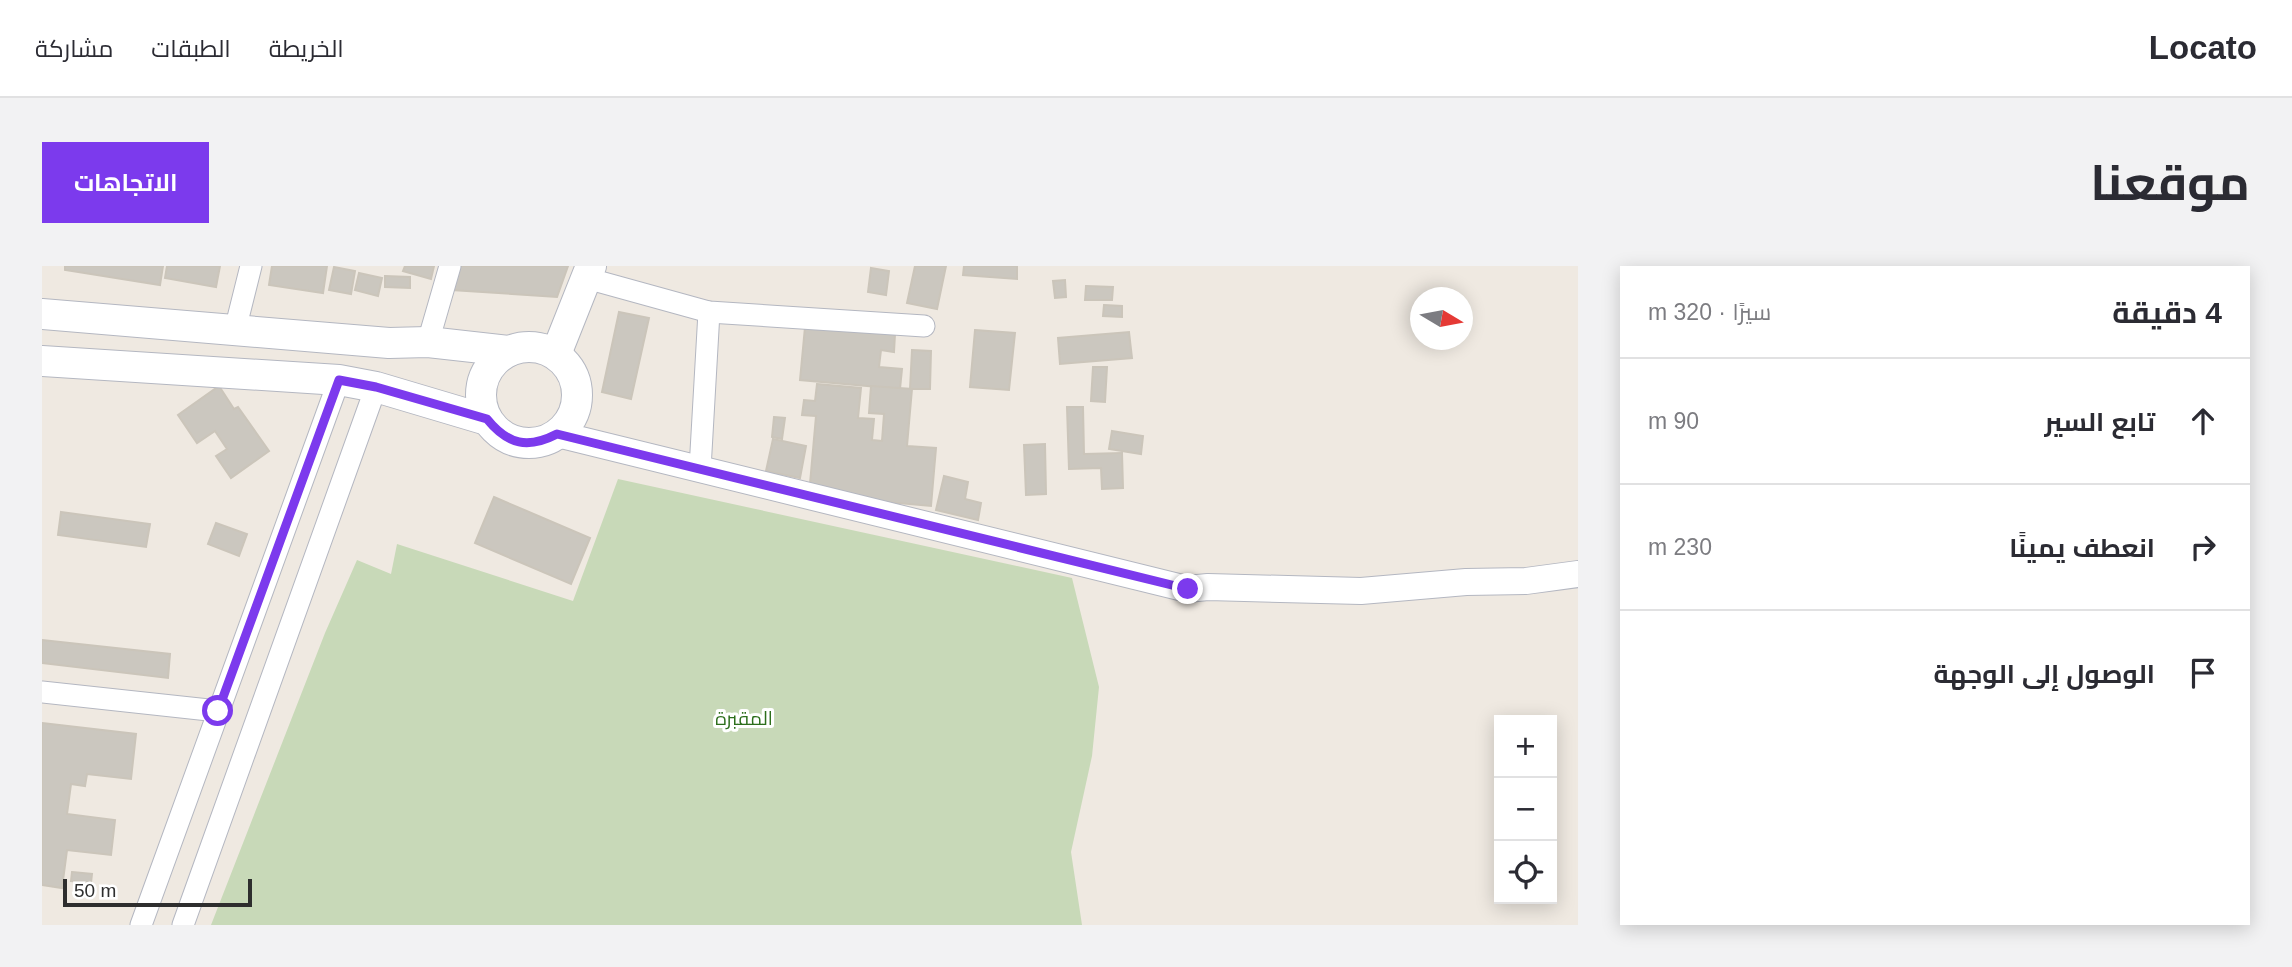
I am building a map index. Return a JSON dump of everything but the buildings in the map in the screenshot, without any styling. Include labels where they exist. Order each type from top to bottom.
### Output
[{"type":"main road","points":[[556,354],[588,272]]},
{"type":"main road","points":[[42,314],[389,342],[428,342],[509,351]]},
{"type":"main road","points":[[525,347],[541,348],[556,354],[568,365],[575,379],[577,394],[572,417],[557,434],[543,442],[527,444],[511,440],[497,432],[487,419],[481,404],[481,388],[495,359],[509,351],[525,347]]},
{"type":"main road","points":[[42,361],[339,380],[376,387],[487,419]]},
{"type":"street","points":[[235,330],[251,266]]},
{"type":"street","points":[[428,342],[450,266]]},
{"type":"street","points":[[588,272],[709,312],[924,326]]},
{"type":"street","points":[[700,470],[709,312]]},
{"type":"street","points":[[141,925],[339,380]]},
{"type":"street","points":[[183,925],[376,387]]},
{"type":"street","points":[[557,434],[1188,589],[1208,587],[1361,591],[1466,582],[1526,581],[1578,574]]},
{"type":"street","points":[[42,692],[218,711]]},
{"type":"green space","name":"المقبرة","points":[[618,479],[1072,578],[1099,687],[1092,756],[1071,852],[1082,925],[211,925],[325,633],[357,560],[391,574],[397,544],[573,601]]},
{"type":"route","points":[[218,711],[339,380],[376,387],[487,419],[497,432],[511,440],[527,444],[543,442],[557,434],[1188,589]]}]
